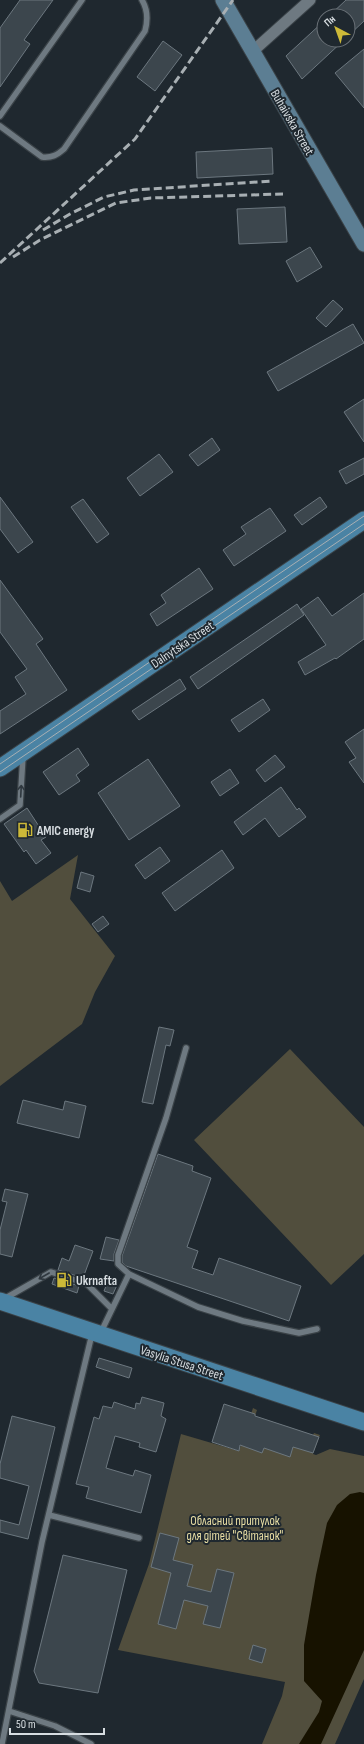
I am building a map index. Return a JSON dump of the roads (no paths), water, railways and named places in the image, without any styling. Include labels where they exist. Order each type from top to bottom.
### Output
[{"type":"main road","name":"Buhaivska Street","points":[[223,0],[364,244]]},
{"type":"main road","name":"Dalnytska Street","points":[[0,768],[364,520]]},
{"type":"main road","name":"Vasylia Stusa Street","points":[[0,1301],[364,1422]]},
{"type":"street","points":[[252,52],[310,0]]},
{"type":"lane","points":[[0,116],[82,0]]},
{"type":"lane","points":[[0,126],[42,156],[49,158],[58,155],[64,149],[145,31],[148,23],[147,13],[142,0]]},
{"type":"lane","points":[[0,819],[20,805],[23,753]]},
{"type":"lane","points":[[186,1048],[166,1118],[118,1254],[118,1264],[129,1274],[198,1307],[243,1320],[299,1333],[317,1329]]},
{"type":"lane","points":[[0,1301],[50,1272],[87,1284],[112,1309]]},
{"type":"lane","points":[[2,1744],[42,1542],[96,1333],[112,1309],[129,1274]]},
{"type":"lane","points":[[49,1515],[139,1538]]},
{"type":"lane","points":[[9,1711],[55,1726],[91,1744]]},
{"type":"tram line","points":[[0,764],[364,516]]},
{"type":"tram line","points":[[0,772],[364,524]]},
{"type":"railway","points":[[0,263],[135,139],[233,0]]},
{"type":"railway","points":[[43,230],[70,214],[104,197],[134,190],[272,181]]},
{"type":"railway","points":[[13,257],[40,240],[116,203],[151,198],[283,194]]},
{"type":"place","name":"AMIC energy","points":[[25,830]]},
{"type":"place","name":"Ukrnafta","points":[[64,1280]]},
{"type":"park label","name":"Обласний притулок для дітей \"Світанок\"","points":[[235,1528]]}]
